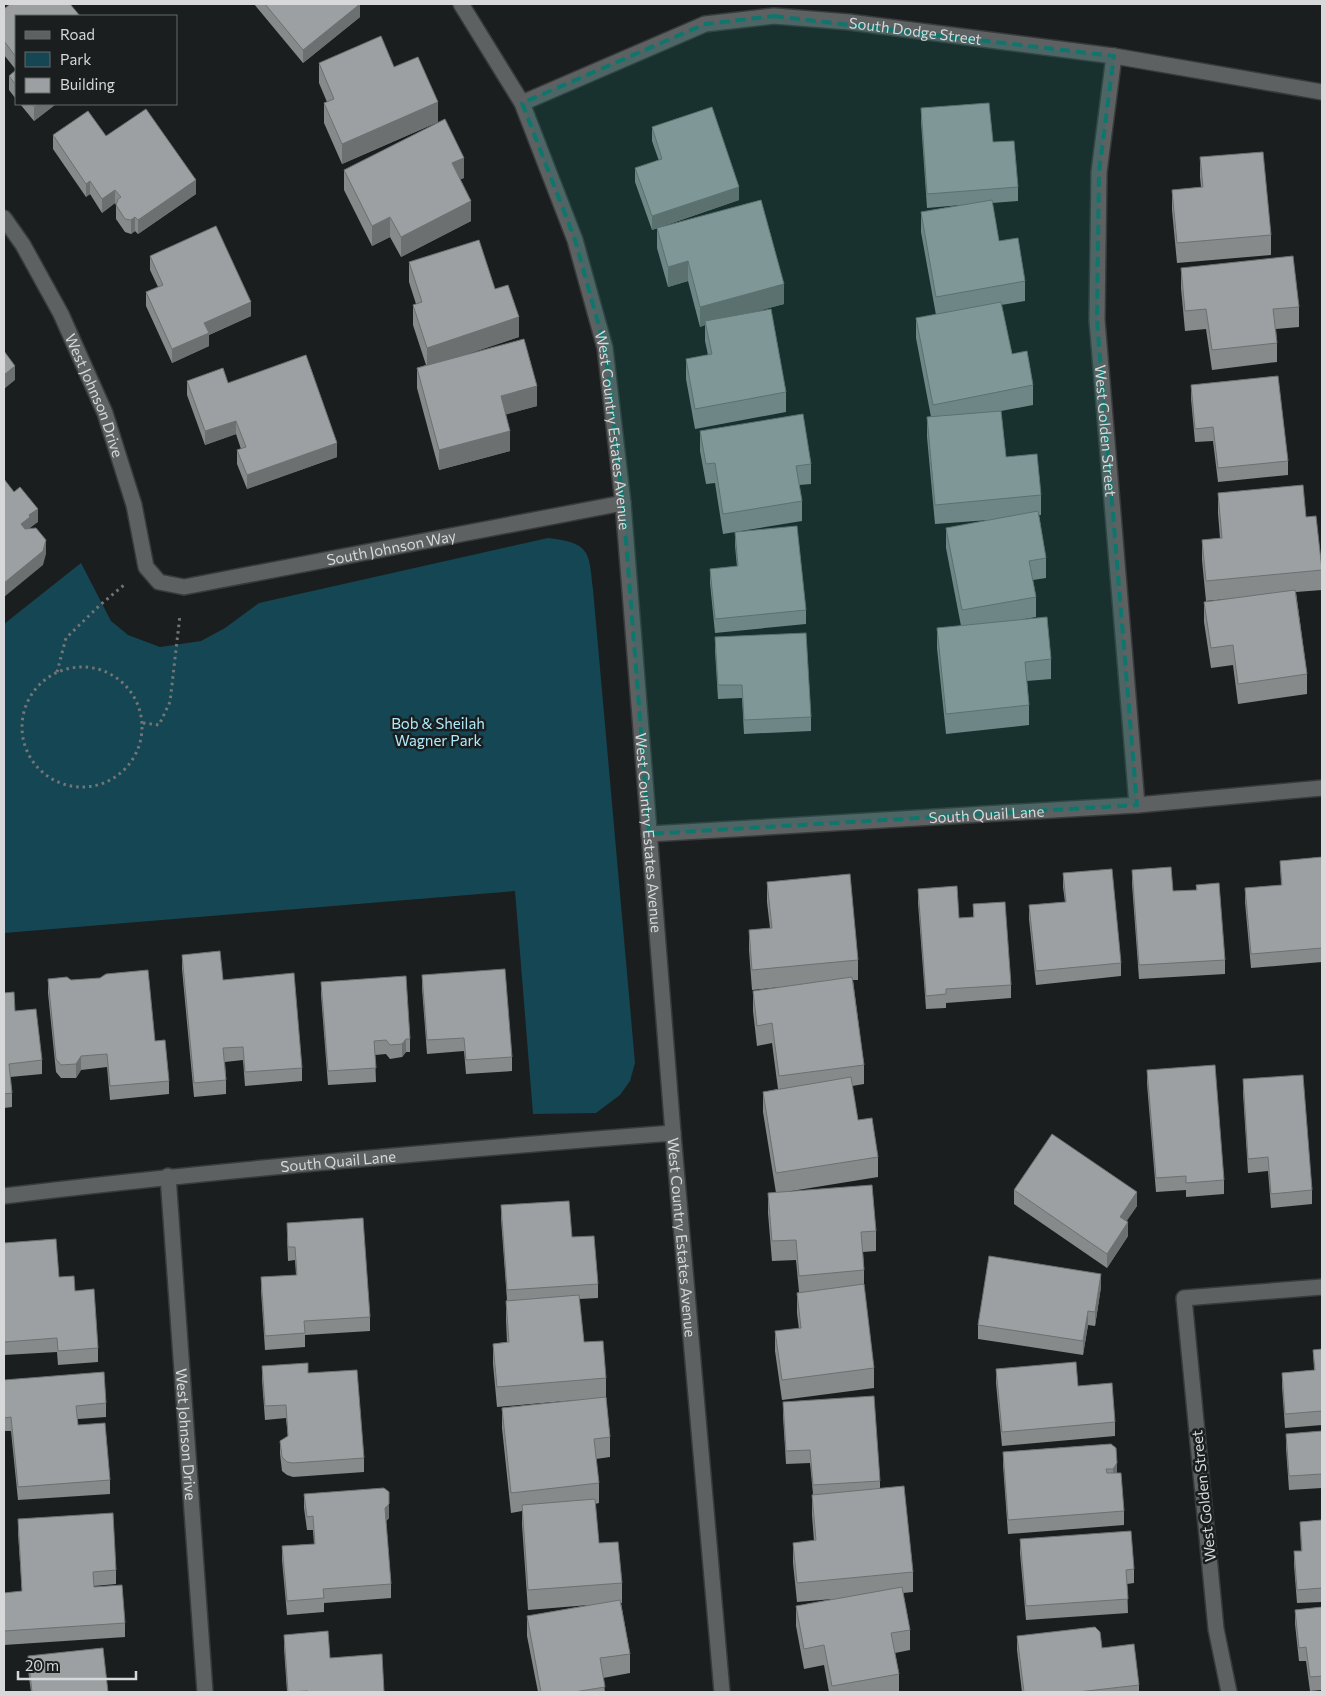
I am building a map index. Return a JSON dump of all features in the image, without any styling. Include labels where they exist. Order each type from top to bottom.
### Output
[{"type":"street","name":"West Country Estates Avenue","points":[[461,4],[522,103],[575,240],[605,348],[623,503],[673,1133],[722,1692]]},
{"type":"street","name":"South Dodge Street","points":[[522,103],[705,24],[774,16],[849,22],[1114,56],[1322,92]]},
{"type":"street","name":"West Golden Street","points":[[1114,56],[1099,172],[1097,320],[1137,805]]},
{"type":"street","name":"West Johnson Drive","points":[[4,218],[23,245],[61,314],[105,413],[134,505],[146,567],[159,582]]},
{"type":"street","name":"South Johnson Way","points":[[159,582],[184,587],[623,503]]},
{"type":"street","name":"South Quail Lane","points":[[649,834],[1137,805],[1322,788]]},
{"type":"street","name":"South Quail Lane","points":[[4,1196],[168,1176],[673,1133]]},
{"type":"street","name":"West Johnson Drive","points":[[168,1176],[205,1692]]},
{"type":"street","name":"West Golden Street","points":[[1229,1692],[1216,1629],[1184,1298],[1322,1287]]},
{"type":"path","points":[[57,672],[66,638],[100,605],[146,567]]},
{"type":"path","points":[[143,723],[159,725],[170,702],[184,587]]},
{"type":"path","points":[[76,666],[95,668],[113,675],[128,688],[138,704],[143,723],[141,742],[133,760],[120,774],[104,784],[85,787],[65,785],[48,776],[34,763],[25,746],[22,728],[24,711],[31,695],[42,681],[57,672],[76,666]]},
{"type":"highlighted area","points":[[774,16],[1114,56],[1099,172],[1097,320],[1137,805],[649,834],[623,503],[605,348],[575,240],[522,103],[705,24]]},
{"type":"green space","name":"Bob & Sheilah Wagner Park","points":[[548,538],[580,546],[588,557],[590,566],[635,1063],[630,1081],[620,1095],[596,1113],[533,1114],[515,891],[4,933],[4,624],[81,563],[111,621],[128,635],[160,647],[201,641],[225,628],[259,603]]},
{"type":"building","points":[[10,4],[70,4],[79,15],[15,15],[15,56],[4,41],[4,9]]},
{"type":"building","points":[[265,4],[360,4],[303,50]]},
{"type":"building","points":[[381,36],[394,67],[418,57],[438,102],[342,144],[324,103],[334,99],[319,63]]},
{"type":"building","points":[[15,71],[15,84],[9,76]]},
{"type":"building","points":[[989,103],[993,142],[1014,141],[1018,187],[927,194],[921,108]]},
{"type":"building","points":[[712,107],[739,187],[652,216],[635,168],[662,159],[652,127]]},
{"type":"building","points":[[146,109],[196,180],[138,220],[135,217],[131,220],[125,219],[116,205],[121,197],[115,190],[102,199],[90,181],[86,184],[53,135],[88,111],[106,136]]},
{"type":"building","points":[[445,119],[464,158],[452,163],[471,201],[401,237],[390,217],[372,226],[344,170]]},
{"type":"building","points":[[1263,152],[1271,235],[1177,243],[1172,190],[1203,187],[1200,157]]},
{"type":"building","points":[[761,200],[784,284],[700,307],[688,261],[668,267],[657,228]]},
{"type":"building","points":[[992,200],[999,241],[1018,238],[1025,281],[936,297],[921,212]]},
{"type":"building","points":[[216,226],[251,302],[204,323],[209,333],[172,349],[146,292],[163,285],[150,256]]},
{"type":"building","points":[[479,240],[495,289],[508,285],[519,317],[427,348],[413,305],[422,302],[409,262]]},
{"type":"building","points":[[1293,256],[1299,307],[1273,309],[1277,343],[1212,350],[1206,309],[1185,311],[1181,268]]},
{"type":"building","points":[[1001,302],[1012,354],[1027,351],[1033,385],[933,405],[916,318]]},
{"type":"building","points":[[771,309],[786,392],[695,409],[686,359],[712,354],[705,321]]},
{"type":"building","points":[[524,339],[537,386],[501,396],[510,431],[439,450],[417,368]]},
{"type":"building","points":[[4,351],[15,366],[4,375]]},
{"type":"building","points":[[306,355],[337,443],[247,475],[237,450],[246,447],[236,421],[205,431],[187,381],[223,368],[228,383]]},
{"type":"building","points":[[1278,376],[1288,461],[1218,468],[1213,427],[1195,429],[1191,385]]},
{"type":"building","points":[[1001,411],[1006,457],[1037,454],[1041,495],[935,505],[927,417]]},
{"type":"building","points":[[803,414],[811,464],[796,466],[802,501],[723,514],[715,463],[706,464],[700,431]]},
{"type":"building","points":[[4,479],[14,492],[20,487],[38,509],[21,524],[25,529],[36,528],[46,540],[43,551],[4,583]]},
{"type":"building","points":[[1303,485],[1306,517],[1316,516],[1322,570],[1206,581],[1202,540],[1222,538],[1218,493]]},
{"type":"building","points":[[1038,511],[1046,558],[1029,561],[1036,597],[962,610],[946,528]]},
{"type":"building","points":[[797,526],[806,610],[715,619],[710,569],[738,566],[735,532]]},
{"type":"building","points":[[1295,590],[1307,674],[1238,684],[1233,645],[1211,648],[1204,602]]},
{"type":"building","points":[[1047,617],[1051,659],[1025,662],[1029,705],[946,714],[937,628]]},
{"type":"building","points":[[806,633],[811,717],[744,720],[742,685],[718,685],[715,637]]},
{"type":"building","points":[[1322,857],[1322,948],[1251,954],[1245,888],[1282,885],[1280,861]]},
{"type":"building","points":[[1171,867],[1173,891],[1197,890],[1196,885],[1219,883],[1225,960],[1139,965],[1132,870]]},
{"type":"building","points":[[1112,869],[1121,963],[1036,971],[1029,905],[1066,902],[1063,873]]},
{"type":"building","points":[[850,874],[858,960],[752,970],[749,930],[772,928],[767,882]]},
{"type":"building","points":[[957,886],[959,918],[974,917],[973,904],[1005,902],[1011,985],[946,989],[946,994],[926,996],[918,889]]},
{"type":"building","points":[[220,951],[223,980],[294,973],[302,1068],[245,1072],[243,1047],[223,1048],[226,1080],[194,1083],[182,955]]},
{"type":"building","points":[[505,969],[512,1057],[466,1060],[464,1038],[427,1040],[422,975]]},
{"type":"building","points":[[148,970],[155,1041],[165,1040],[169,1081],[110,1086],[107,1054],[81,1056],[76,1064],[61,1065],[56,1059],[48,979],[67,977],[71,980],[100,978],[106,974]]},
{"type":"building","points":[[406,976],[410,1039],[406,1039],[402,1044],[390,1045],[386,1040],[374,1041],[376,1068],[328,1071],[321,982]]},
{"type":"building","points":[[852,977],[864,1065],[779,1076],[772,1023],[757,1026],[753,991]]},
{"type":"building","points":[[14,992],[15,1011],[36,1009],[42,1060],[9,1064],[12,1093],[4,1094],[4,993]]},
{"type":"building","points":[[1215,1065],[1224,1180],[1186,1183],[1186,1176],[1156,1178],[1147,1070]]},
{"type":"building","points":[[1303,1075],[1312,1190],[1271,1194],[1268,1157],[1248,1159],[1243,1079]]},
{"type":"building","points":[[851,1077],[858,1120],[872,1118],[878,1157],[776,1173],[763,1092]]},
{"type":"building","points":[[1052,1134],[1137,1192],[1120,1217],[1128,1222],[1107,1254],[1014,1190]]},
{"type":"building","points":[[872,1185],[876,1231],[861,1232],[864,1270],[799,1276],[796,1240],[772,1241],[768,1193]]},
{"type":"building","points":[[569,1201],[572,1237],[594,1236],[598,1284],[507,1290],[501,1205]]},
{"type":"building","points":[[363,1218],[370,1317],[304,1321],[305,1333],[265,1336],[261,1277],[297,1275],[295,1247],[288,1247],[287,1223]]},
{"type":"building","points":[[56,1239],[59,1277],[74,1276],[75,1291],[94,1289],[98,1348],[58,1351],[57,1338],[4,1342],[4,1243]]},
{"type":"building","points":[[989,1256],[1101,1274],[1095,1312],[1088,1311],[1083,1341],[978,1325]]},
{"type":"building","points":[[864,1284],[874,1368],[782,1380],[775,1331],[801,1328],[797,1293]]},
{"type":"building","points":[[579,1295],[584,1342],[603,1341],[606,1378],[497,1387],[493,1344],[509,1342],[506,1301]]},
{"type":"building","points":[[1322,1349],[1322,1411],[1285,1414],[1282,1373],[1315,1370],[1313,1350]]},
{"type":"building","points":[[1076,1362],[1078,1386],[1112,1383],[1115,1422],[1002,1432],[996,1369]]},
{"type":"building","points":[[308,1363],[308,1373],[357,1370],[364,1458],[293,1463],[287,1462],[282,1457],[280,1441],[288,1436],[286,1405],[265,1406],[262,1366]]},
{"type":"building","points":[[104,1372],[106,1403],[76,1406],[78,1425],[105,1423],[110,1480],[18,1487],[11,1417],[4,1418],[4,1380]]},
{"type":"building","points":[[874,1396],[880,1481],[813,1485],[810,1450],[786,1451],[783,1402]]},
{"type":"building","points":[[606,1397],[610,1437],[594,1439],[599,1483],[511,1493],[502,1408]]},
{"type":"building","points":[[1322,1431],[1322,1474],[1289,1476],[1286,1434]]},
{"type":"building","points":[[1111,1444],[1116,1448],[1117,1463],[1113,1469],[1106,1469],[1107,1473],[1121,1473],[1124,1511],[1008,1520],[1003,1452]]},
{"type":"building","points":[[904,1486],[913,1572],[797,1583],[793,1543],[816,1540],[812,1495]]},
{"type":"building","points":[[384,1488],[389,1492],[389,1504],[385,1508],[391,1584],[323,1589],[324,1598],[287,1601],[282,1546],[315,1544],[313,1516],[307,1517],[304,1494]]},
{"type":"building","points":[[595,1499],[599,1543],[618,1542],[622,1583],[528,1590],[522,1505]]},
{"type":"building","points":[[113,1513],[116,1570],[93,1572],[94,1587],[122,1585],[125,1623],[4,1631],[4,1593],[22,1591],[18,1519]]},
{"type":"building","points":[[1322,1520],[1322,1588],[1297,1590],[1294,1551],[1302,1551],[1300,1522]]},
{"type":"building","points":[[1131,1531],[1134,1569],[1126,1570],[1128,1599],[1026,1606],[1020,1539]]},
{"type":"building","points":[[902,1587],[910,1630],[891,1633],[899,1674],[832,1686],[824,1645],[804,1649],[796,1606]]},
{"type":"building","points":[[620,1600],[630,1654],[600,1658],[605,1687],[574,1692],[541,1692],[527,1616]]},
{"type":"building","points":[[1322,1607],[1322,1676],[1310,1677],[1306,1647],[1299,1648],[1295,1610]]},
{"type":"building","points":[[1095,1627],[1100,1632],[1102,1648],[1134,1644],[1139,1685],[1078,1692],[1024,1692],[1017,1636]]},
{"type":"building","points":[[328,1631],[330,1658],[382,1654],[384,1692],[288,1692],[284,1635]]},
{"type":"building","points":[[103,1648],[108,1692],[32,1692],[28,1656]]}]
